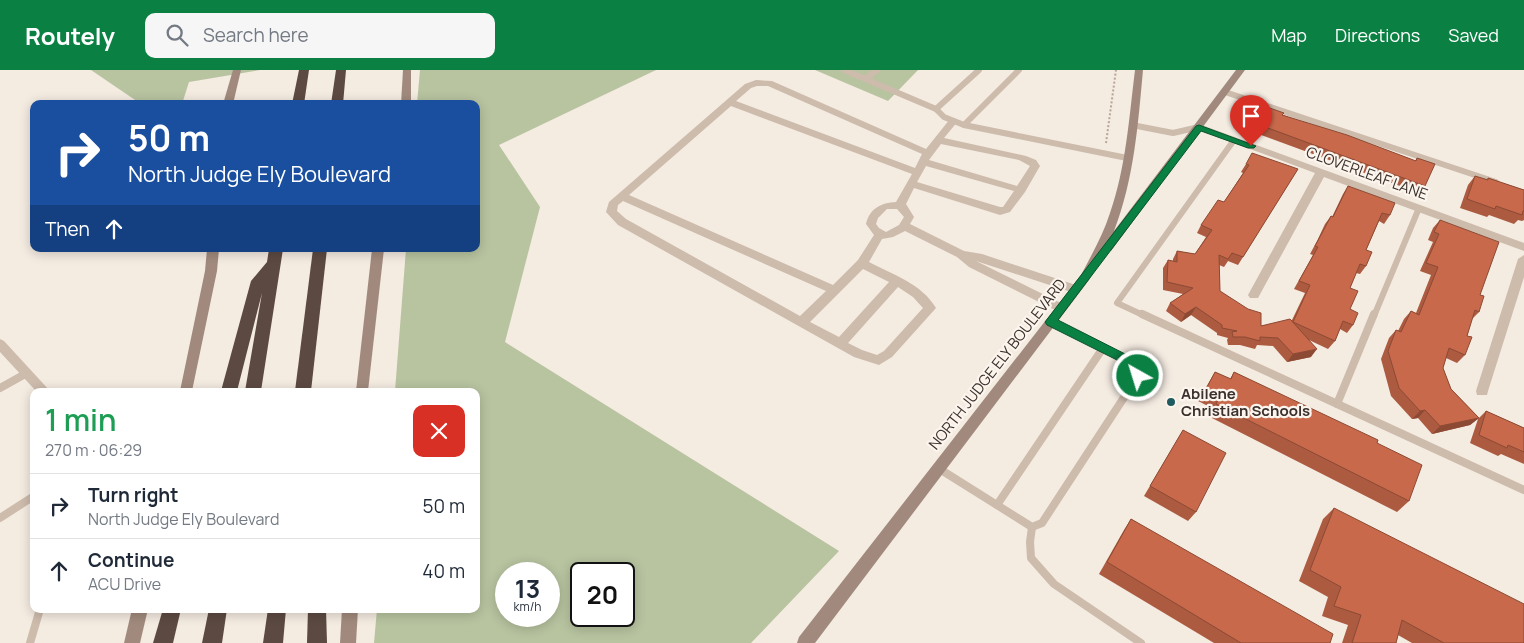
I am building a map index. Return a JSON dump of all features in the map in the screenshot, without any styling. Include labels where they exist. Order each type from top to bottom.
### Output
[{"type":"highway","points":[[299,100],[304,70]]},
{"type":"highway","points":[[337,100],[341,70]]},
{"type":"highway","points":[[303,388],[320,252]]},
{"type":"highway","points":[[230,388],[258,282],[275,256]]},
{"type":"highway","points":[[253,388],[275,256]]},
{"type":"highway","points":[[162,643],[171,613]]},
{"type":"highway","points":[[212,643],[217,613]]},
{"type":"highway","points":[[273,643],[277,613]]},
{"type":"highway","points":[[316,613],[318,643]]},
{"type":"street","points":[[406,100],[407,70]]},
{"type":"street","name":"NORTH JUDGE ELY BOULEVARD","points":[[805,643],[1085,277],[1108,232],[1122,192],[1139,70]]},
{"type":"street","points":[[1085,277],[1241,70]]},
{"type":"street","points":[[229,100],[237,71]]},
{"type":"street","points":[[862,263],[925,300],[930,308],[888,354],[878,360],[867,358],[840,344],[622,222],[611,212],[613,204],[748,86],[756,83],[769,83],[925,157],[1021,190]]},
{"type":"street","points":[[730,102],[917,172]]},
{"type":"street","points":[[900,205],[925,157],[954,121]]},
{"type":"street","name":"CLOVERLEAF LANE","points":[[1199,127],[1524,247]]},
{"type":"street","points":[[911,184],[1000,211],[1006,210],[1036,166],[1022,158],[938,140]]},
{"type":"street","points":[[1254,294],[1321,172]]},
{"type":"street","points":[[622,196],[834,290]]},
{"type":"street","points":[[900,205],[906,211],[909,218],[906,226],[897,232],[885,236],[876,231],[871,224],[873,217],[884,206],[900,205]]},
{"type":"street","points":[[906,226],[961,254],[973,264],[1060,308]]},
{"type":"street","points":[[802,322],[862,263],[880,234]]},
{"type":"street","points":[[187,388],[211,271],[213,252]]},
{"type":"street","points":[[362,388],[378,252]]},
{"type":"street","points":[[961,254],[978,257],[1075,289]]},
{"type":"street","points":[[1482,392],[1524,259]]},
{"type":"street","points":[[840,344],[896,282]]},
{"type":"street","points":[[0,344],[41,388]]},
{"type":"street","points":[[132,643],[139,613]]},
{"type":"street","points":[[348,643],[350,613]]},
{"type":"lane","points":[[844,70],[936,109],[944,117],[964,125],[1127,158]]},
{"type":"lane","points":[[866,79],[877,70]]},
{"type":"lane","points":[[936,109],[978,70]]},
{"type":"lane","points":[[964,125],[1019,70]]},
{"type":"lane","points":[[1225,92],[1505,186]]},
{"type":"lane","points":[[1132,126],[1171,134],[1184,134],[1199,127]]},
{"type":"lane","points":[[1234,140],[1117,303],[1524,490]]},
{"type":"lane","points":[[1336,404],[1419,208]]},
{"type":"lane","points":[[1032,527],[1042,523],[1138,376],[1140,370],[1133,363],[1051,322]]},
{"type":"lane","points":[[997,505],[1103,348]]},
{"type":"lane","points":[[0,388],[27,373]]},
{"type":"lane","points":[[938,468],[1032,527]]},
{"type":"lane","points":[[0,518],[30,499]]},
{"type":"lane","points":[[1032,527],[1030,542],[1031,558],[1054,584],[1141,643]]},
{"type":"lane","points":[[30,643],[39,613]]},
{"type":"path","points":[[1105,148],[1116,70]]},
{"type":"green space","points":[[91,70],[260,70],[189,82],[183,100],[135,100]]},
{"type":"green space","points":[[420,70],[656,70],[499,145],[540,207],[505,342],[839,551],[751,643],[374,643],[377,613],[480,613],[480,388],[395,388],[406,252],[480,252],[480,100],[417,100]]},
{"type":"green space","points":[[815,70],[918,70],[888,101]]},
{"type":"building","points":[[1261,105],[1284,113],[1282,115],[1347,135],[1416,161],[1417,158],[1435,164],[1425,186],[1249,121]]},
{"type":"building","points":[[1252,153],[1298,169],[1243,257],[1232,253],[1228,259],[1219,255],[1220,291],[1248,309],[1261,313],[1261,326],[1290,319],[1317,349],[1293,354],[1278,338],[1260,337],[1260,341],[1245,337],[1233,337],[1232,332],[1237,331],[1222,328],[1222,325],[1196,307],[1185,314],[1170,303],[1193,288],[1167,282],[1168,260],[1177,262],[1177,251],[1195,254],[1212,230],[1201,225],[1218,200],[1224,202],[1249,165],[1246,164]]},
{"type":"building","points":[[1475,176],[1488,180],[1488,178],[1524,190],[1524,211],[1522,215],[1496,206],[1495,209],[1467,199]]},
{"type":"building","points":[[1348,186],[1395,203],[1390,215],[1382,213],[1366,250],[1372,252],[1366,266],[1360,264],[1350,288],[1358,291],[1350,309],[1358,313],[1353,325],[1343,321],[1335,341],[1293,322],[1310,285],[1299,281],[1318,247],[1315,246],[1331,216],[1333,217]]},
{"type":"building","points":[[1440,220],[1499,242],[1480,295],[1484,296],[1479,312],[1475,310],[1467,336],[1472,337],[1465,355],[1449,348],[1443,368],[1451,389],[1479,418],[1440,426],[1425,410],[1420,411],[1399,388],[1388,351],[1396,330],[1401,332],[1411,311],[1419,315],[1438,267],[1426,263],[1439,234],[1434,232]]},
{"type":"building","points":[[1215,372],[1231,379],[1234,372],[1378,440],[1377,443],[1422,465],[1409,501],[1216,404],[1220,396],[1206,389]]},
{"type":"building","points":[[1486,411],[1524,428],[1524,452],[1508,445],[1507,448],[1479,435]]},
{"type":"building","points":[[1183,430],[1226,453],[1196,512],[1150,486]]},
{"type":"building","points":[[1334,508],[1524,604],[1524,643],[1444,643],[1402,620],[1396,643],[1352,643],[1361,615],[1334,606],[1341,587],[1310,570]]},
{"type":"building","points":[[1131,519],[1333,634],[1330,643],[1241,643],[1107,562]]},
{"type":"place","name":"Abilene Christian Schools","points":[[1171,402]]},
{"type":"route","points":[[1138,376],[1140,370],[1133,363],[1051,322],[1199,127],[1251,146]]}]
